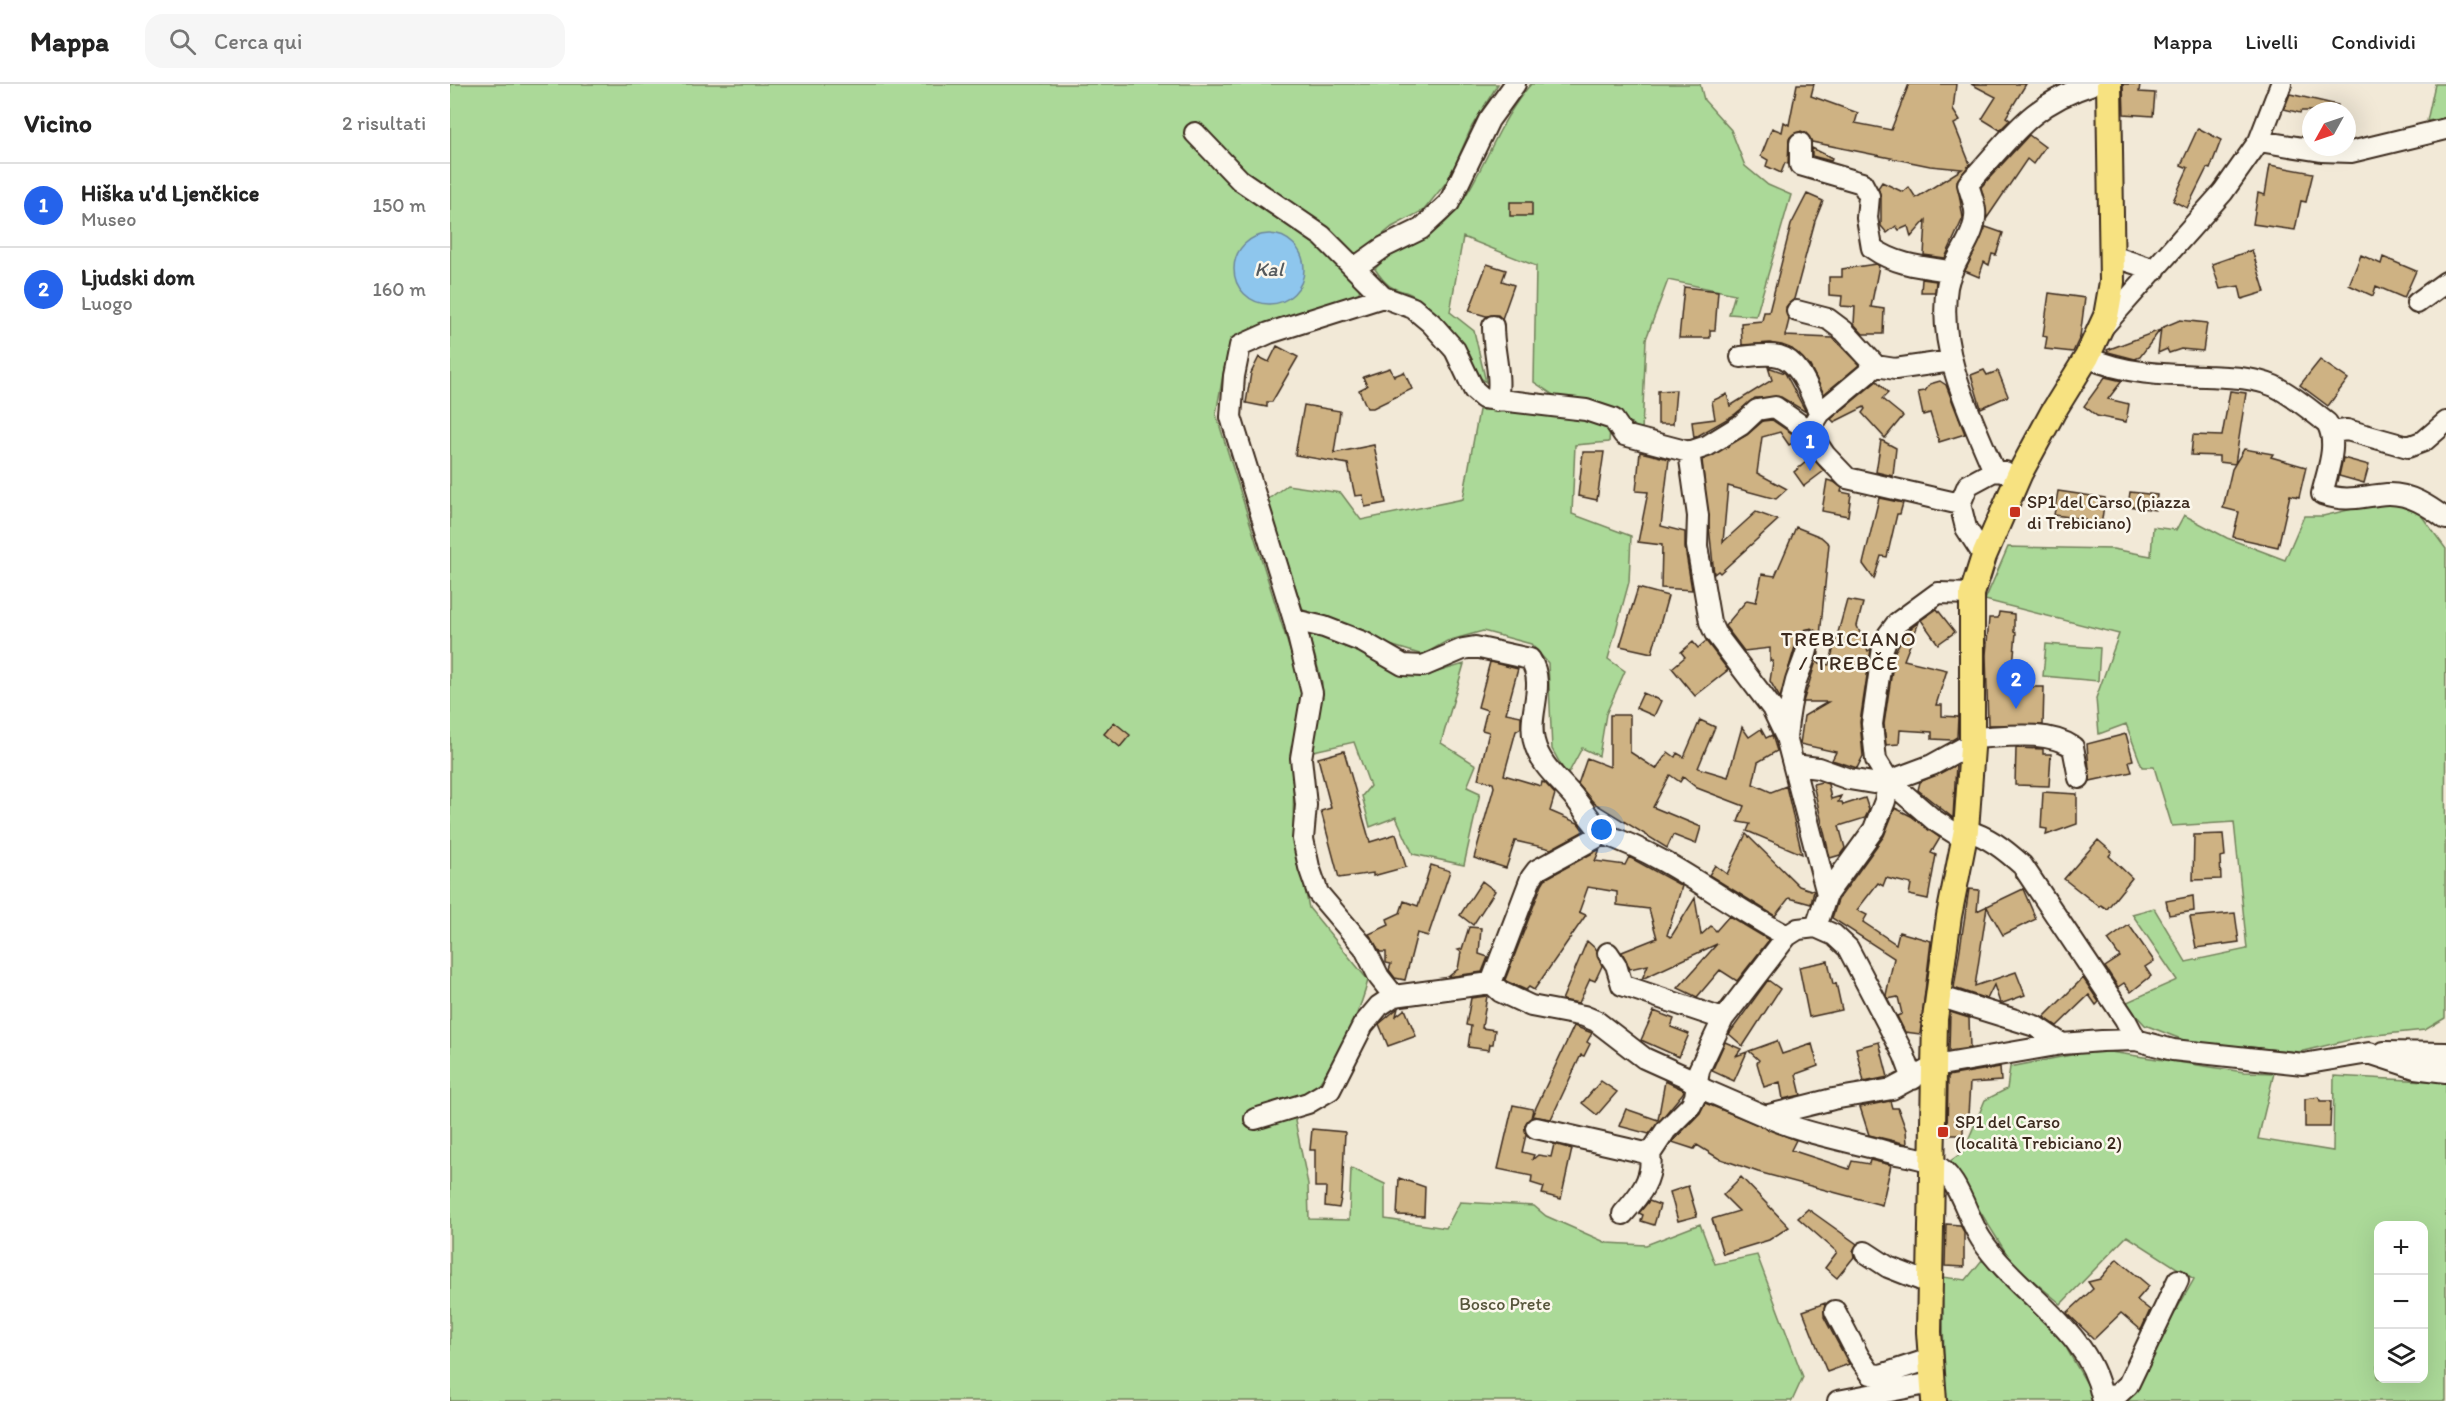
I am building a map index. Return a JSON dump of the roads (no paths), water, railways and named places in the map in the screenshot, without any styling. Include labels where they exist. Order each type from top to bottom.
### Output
[{"type":"main road","points":[[1932,1381],[1929,1283],[1938,996],[1948,916],[1965,835],[1972,743],[1972,594],[1984,556],[2020,473],[2053,412],[2087,357],[2101,330],[2111,298],[2109,84]]},
{"type":"street","points":[[1356,267],[1384,247],[1421,229],[1449,203],[1489,120],[1515,84]]},
{"type":"street","points":[[1994,471],[1964,399],[1952,361],[1946,316],[1950,271],[1967,240],[1976,212],[1968,184],[2036,111],[2069,92],[2093,84]]},
{"type":"street","points":[[2101,330],[2223,192],[2259,141],[2281,84]]},
{"type":"street","points":[[2259,141],[2321,151],[2351,152],[2446,129]]},
{"type":"street","points":[[1195,134],[1240,180],[1322,236],[1356,267],[1383,297],[1413,308],[1431,322],[1455,350],[1474,390],[1483,398],[1586,410],[1613,420],[1624,435],[1689,452],[1707,446],[1741,425],[1757,410],[1775,407],[1809,431],[1825,455],[1847,478],[1960,504]]},
{"type":"street","points":[[1800,143],[1800,165],[1862,183],[1869,196],[1867,218],[1872,248],[1888,259],[1909,265],[1950,271]]},
{"type":"street","points":[[2112,256],[2155,270]]},
{"type":"street","points":[[2417,303],[2446,282]]},
{"type":"street","points":[[1383,297],[1269,333],[1240,346],[1234,376],[1231,417],[1294,620],[1312,693],[1301,758],[1306,805],[1303,839],[1309,867],[1318,893],[1364,947],[1379,977],[1394,996]]},
{"type":"street","points":[[1797,311],[1828,319],[1844,331],[1876,366],[1895,369],[1952,361]]},
{"type":"street","points":[[1493,326],[1493,345],[1500,383],[1497,401]]},
{"type":"street","points":[[1741,357],[1780,356],[1789,362],[1799,372],[1820,413]]},
{"type":"street","points":[[2087,357],[2105,365],[2129,370],[2165,375],[2246,378],[2273,386],[2327,423],[2332,432],[2331,456],[2322,494],[2340,500],[2388,494],[2425,503],[2446,519]]},
{"type":"street","points":[[1809,431],[1820,413],[1876,366]]},
{"type":"street","points":[[2332,432],[2347,430],[2408,447],[2424,441],[2446,422]]},
{"type":"street","points":[[1689,452],[1698,516],[1697,546],[1710,622],[1715,633],[1772,708],[1786,737],[1827,894]]},
{"type":"street","points":[[1984,556],[1966,528],[1960,504],[1968,485],[1994,471],[2020,473]]},
{"type":"street","points":[[1972,594],[1938,593],[1897,623],[1888,635],[1883,648],[1872,724],[1876,760],[1889,780],[1934,820],[1965,835],[1983,836],[2002,847],[2022,865],[2125,1019],[2136,1040]]},
{"type":"street","points":[[1294,620],[1324,627],[1364,642],[1402,665],[1423,666],[1463,649],[1475,647],[1530,659],[1538,678],[1532,731],[1539,755],[1554,777],[1575,798],[1585,814],[1603,834],[1676,867],[1756,920],[1787,936]]},
{"type":"street","points":[[1786,737],[1796,680],[1804,665],[1809,640]]},
{"type":"street","points":[[1794,765],[1818,768],[1849,779],[1873,783],[1889,780],[1950,758],[1972,743],[2043,736],[2061,739],[2073,747],[2079,778]]},
{"type":"street","points":[[1816,927],[1827,894],[1874,829],[1885,801],[1889,780]]},
{"type":"street","points":[[1491,983],[1531,878],[1537,870],[1603,834]]},
{"type":"street","points":[[1623,1214],[1649,1179],[1652,1168],[1650,1154],[1666,1130],[1691,1105],[1699,1070],[1723,1019],[1787,936],[1798,930],[1816,927],[1834,935],[1848,948],[1904,1055],[1913,1079]]},
{"type":"street","points":[[1608,953],[1616,965],[1622,985],[1723,1019]]},
{"type":"street","points":[[1255,1119],[1308,1103],[1330,1090],[1363,1025],[1379,1006],[1394,996],[1491,983],[1501,992],[1531,1006],[1584,1016],[1596,1021],[1644,1058],[1684,1076],[1696,1085],[1765,1116],[1817,1135],[1933,1163],[1951,1179],[1980,1237],[1998,1263],[2046,1308],[2068,1333],[2089,1363],[2099,1383],[2102,1397],[2117,1395],[2128,1385],[2178,1280]]},
{"type":"street","points":[[1938,996],[2035,1026],[2062,1044]]},
{"type":"street","points":[[1765,1116],[1833,1099],[1892,1089],[1935,1066],[2062,1044],[2136,1040],[2173,1050],[2303,1064],[2369,1053],[2400,1051],[2446,1053]]},
{"type":"street","points":[[2369,1053],[2415,1068],[2446,1072]]},
{"type":"street","points":[[1536,1128],[1650,1154]]},
{"type":"street","points":[[1865,1252],[1888,1267],[1929,1283]]},
{"type":"street","points":[[1835,1311],[1859,1357],[1871,1374],[1932,1381]]},
{"type":"street","points":[[1838,1401],[1932,1381]]},
{"type":"water","name":"Kal","points":[[1269,234],[1282,237],[1294,244],[1301,256],[1304,269],[1301,282],[1294,294],[1282,301],[1269,304],[1256,301],[1244,294],[1237,282],[1234,269],[1237,256],[1244,244],[1256,237]]},
{"type":"place","name":"Hiška u'd Ljenčkice","points":[[1810,471]]},
{"type":"place","name":"SP1 del Carso (piazza di Trebiciano)","points":[[2015,512]]},
{"type":"place","name":"Ljudski dom","points":[[2016,709]]},
{"type":"place","name":"SP1 del Carso (località Trebiciano 2)","points":[[1943,1132]]},
{"type":"district","name":"TREBICIANO / TREBČE","points":[[1849,650]]},
{"type":"park label","name":"Bosco Prete","points":[[1505,1304]]}]
